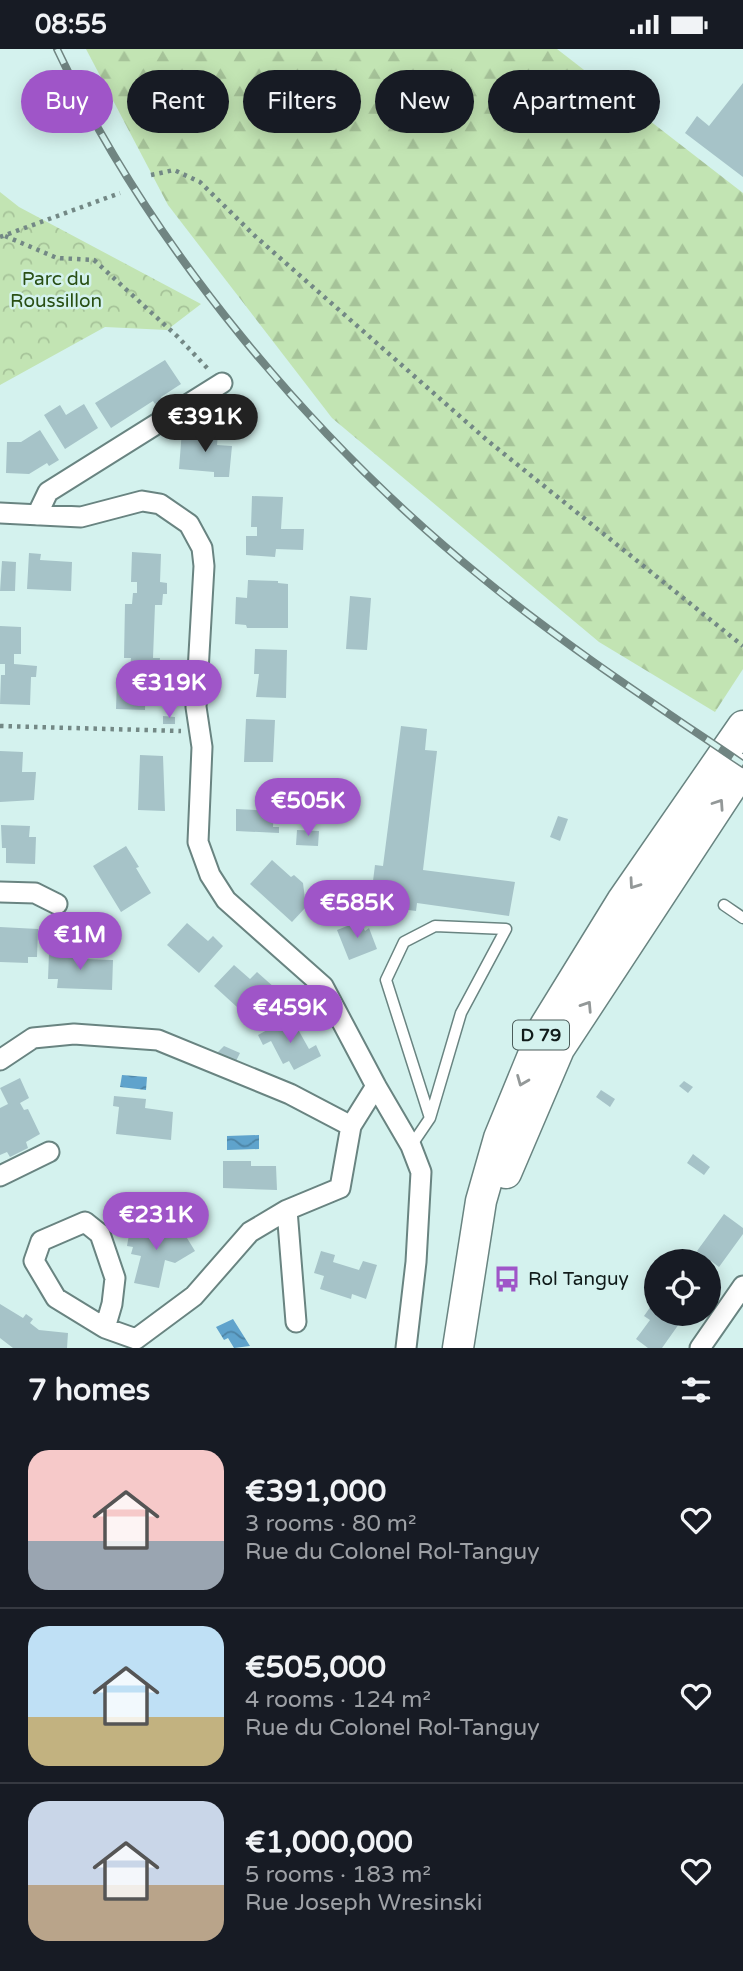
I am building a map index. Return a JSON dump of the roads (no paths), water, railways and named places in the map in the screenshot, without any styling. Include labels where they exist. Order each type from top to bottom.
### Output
[{"type":"main road","name":"D 79","points":[[458,1348],[481,1201],[499,1137],[545,1026],[622,901],[738,733]]},
{"type":"main road","name":"D 79","points":[[469,1268],[559,1049],[743,769]]},
{"type":"street","points":[[37,515],[48,492],[222,383]]},
{"type":"street","points":[[0,513],[81,517],[142,501],[160,504],[189,524],[202,548],[204,566],[196,707],[202,747],[198,842],[209,875],[226,900],[323,986],[411,1146],[421,1173],[416,1262],[406,1348]]},
{"type":"street","points":[[0,892],[35,893],[57,904]]},
{"type":"street","points":[[0,1060],[33,1038],[74,1034],[158,1040],[290,1094],[351,1126]]},
{"type":"street","points":[[105,1328],[112,1304],[115,1277],[100,1234],[85,1222],[41,1241],[34,1261],[56,1298],[105,1328],[136,1339],[194,1296],[250,1232],[287,1210],[340,1188],[351,1126],[376,1086]]},
{"type":"street","points":[[0,1176],[50,1152]]},
{"type":"street","points":[[287,1210],[296,1322]]},
{"type":"street","points":[[700,1348],[743,1286]]},
{"type":"lane","points":[[724,905],[743,918]]},
{"type":"lane","points":[[411,1146],[430,1118],[461,1013],[506,929],[435,926],[404,942],[386,980],[430,1118]]},
{"type":"water","points":[[122,1075],[147,1077],[146,1090],[120,1087]]},
{"type":"water","points":[[259,1135],[259,1149],[227,1150],[227,1136]]},
{"type":"water","points":[[233,1319],[250,1346],[234,1348],[228,1338],[224,1340],[216,1327]]},
{"type":"railway","points":[[57,49],[95,123],[139,197],[189,268],[242,337],[299,404],[359,467],[421,526],[516,605],[612,675],[743,764]]},
{"type":"place","name":"Rol Tanguy","points":[[507,1279]]},
{"type":"park label","name":"Parc du Roussillon","points":[[56,290]]}]
